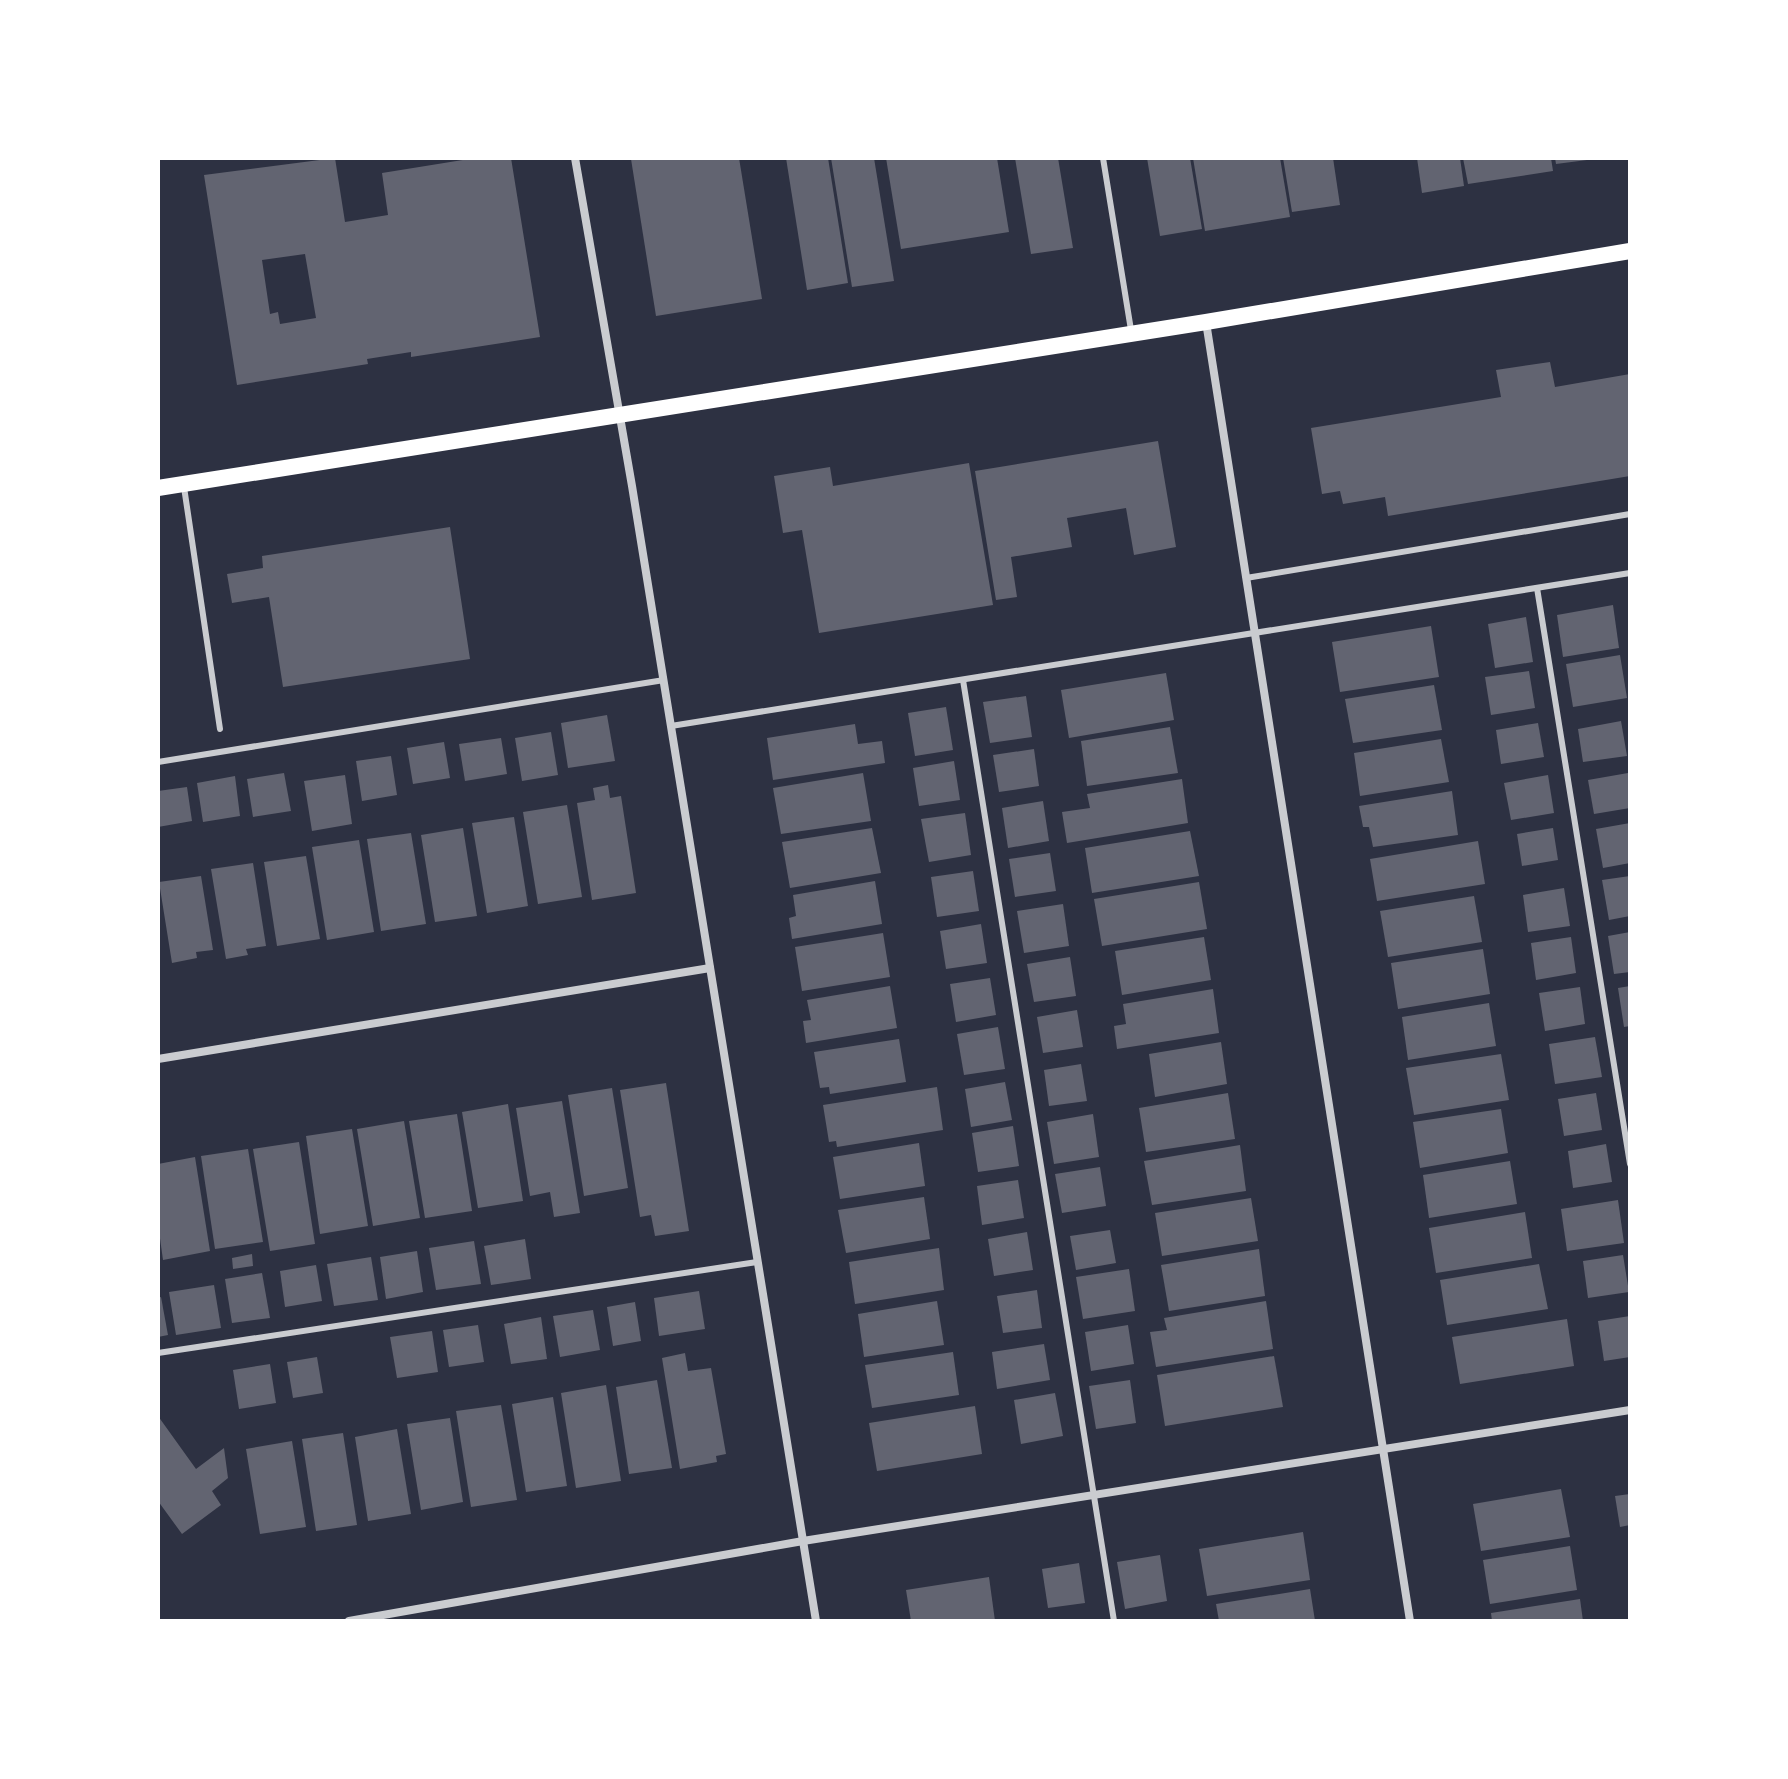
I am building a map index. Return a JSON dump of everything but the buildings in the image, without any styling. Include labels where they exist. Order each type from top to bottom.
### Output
[{"type":"main road","points":[[158,488],[1206,322],[1630,251]]},
{"type":"street","points":[[575,158],[664,680],[816,1621]]},
{"type":"street","points":[[1206,322],[1410,1621]]},
{"type":"street","points":[[158,1059],[710,968]]},
{"type":"street","points":[[349,1621],[803,1541],[1630,1410]]},
{"type":"lane","points":[[1103,158],[1131,334]]},
{"type":"lane","points":[[183,484],[220,729]]},
{"type":"lane","points":[[1246,578],[1630,514]]},
{"type":"lane","points":[[671,726],[1630,573]]},
{"type":"lane","points":[[1537,588],[1630,1164]]},
{"type":"lane","points":[[158,762],[664,680]]},
{"type":"lane","points":[[963,680],[1114,1621]]},
{"type":"lane","points":[[158,1353],[757,1262]]}]
